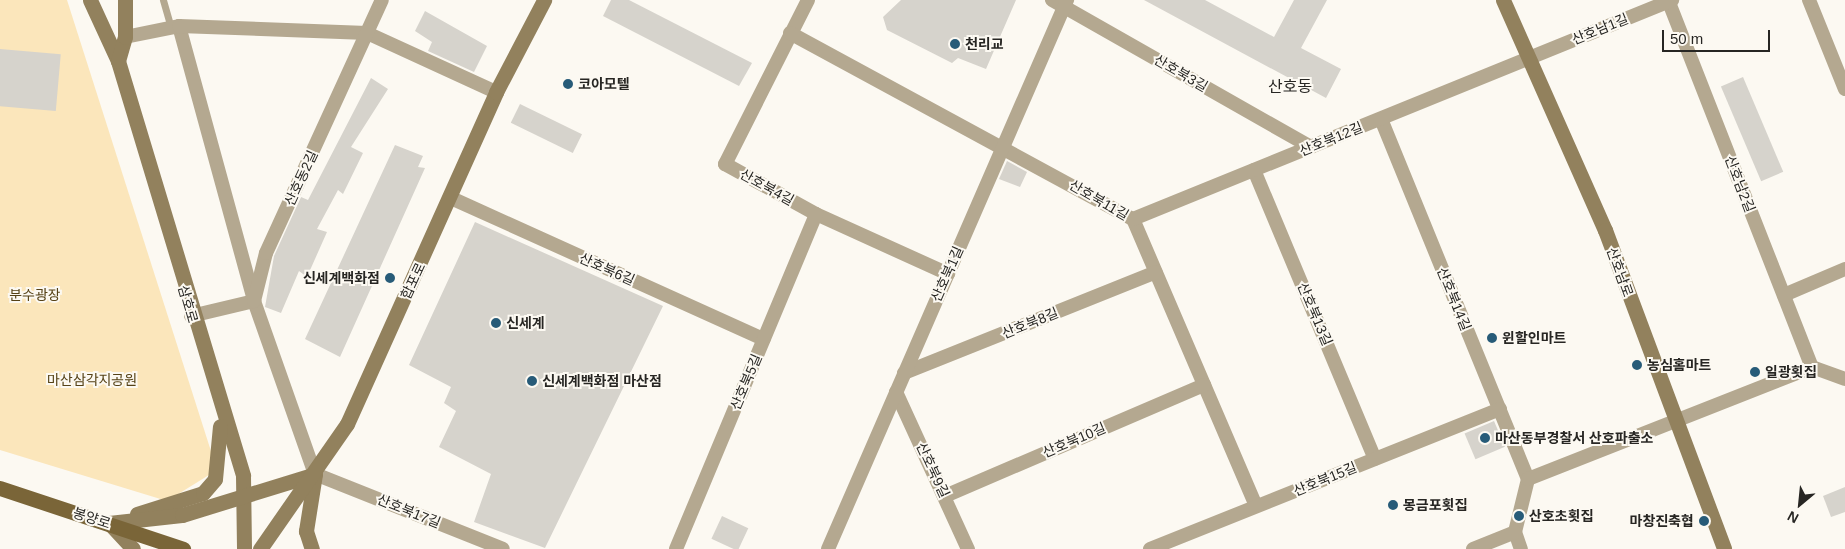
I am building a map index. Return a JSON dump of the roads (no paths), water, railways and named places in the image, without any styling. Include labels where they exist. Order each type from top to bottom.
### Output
[{"type":"main road","name":"삼호로","points":[[90,0],[118,61],[191,316],[243,476],[244,549]]},
{"type":"main road","points":[[118,61],[125,37],[125,0]]},
{"type":"main road","name":"합포로","points":[[260,549],[315,474],[347,424],[451,198],[496,92],[544,0]]},
{"type":"main road","name":"산호남로","points":[[1503,0],[1605,230],[1675,424],[1724,549]]},
{"type":"main road","points":[[109,523],[204,493],[215,479],[222,441],[216,393]]},
{"type":"main road","points":[[109,523],[182,515],[244,498],[315,474],[306,531],[312,549]]},
{"type":"main road","name":"봉양로","points":[[0,488],[183,549]]},
{"type":"main road","points":[[109,523],[133,549]]},
{"type":"street","name":"산호동2길","points":[[254,301],[266,253],[382,0]]},
{"type":"street","name":"산호북4길","points":[[808,0],[725,164],[816,214],[948,274]]},
{"type":"street","name":"산호남1길","points":[[1529,58],[1669,0]]},
{"type":"street","name":"산호남2길","points":[[1669,0],[1812,368]]},
{"type":"street","points":[[1809,0],[1845,88]]},
{"type":"street","name":"산호북1길","points":[[828,549],[1004,145],[1061,2]]},
{"type":"street","name":"산호북3길","points":[[1061,2],[1310,147]]},
{"type":"street","points":[[125,37],[175,27],[367,34],[496,92]]},
{"type":"street","points":[[175,27],[254,301],[315,474]]},
{"type":"street","name":"산호북11길","points":[[790,33],[1004,145],[1133,219],[1256,506]]},
{"type":"street","name":"산호북12길","points":[[1133,219],[1529,58]]},
{"type":"street","name":"산호북14길","points":[[1380,118],[1528,479]]},
{"type":"street","name":"산호북13길","points":[[1254,170],[1375,459]]},
{"type":"street","name":"산호북6길","points":[[451,198],[764,339]]},
{"type":"street","name":"산호북5길","points":[[676,549],[816,214]]},
{"type":"street","points":[[1784,295],[1845,269]]},
{"type":"street","name":"산호북8길","points":[[904,373],[1156,272]]},
{"type":"street","points":[[191,316],[254,301]]},
{"type":"street","points":[[1521,549],[1515,532],[1528,479],[1675,424],[1812,368],[1845,379]]},
{"type":"street","name":"산호북10길","points":[[945,496],[1204,385]]},
{"type":"street","name":"산호북9길","points":[[896,392],[968,549]]},
{"type":"street","name":"산호북15길","points":[[1150,549],[1173,545],[1256,506],[1500,409]]},
{"type":"street","name":"산호북17길","points":[[315,474],[503,549]]},
{"type":"street","points":[[1472,549],[1515,532]]},
{"type":"lane","points":[[163,0],[175,27]]},
{"type":"place","name":"천리교","points":[[955,44]]},
{"type":"place","name":"코아모텔","points":[[568,84]]},
{"type":"place","name":"신세계백화점","points":[[390,278]]},
{"type":"place","name":"신세계","points":[[496,323]]},
{"type":"place","name":"윈할인마트","points":[[1492,338]]},
{"type":"place","name":"농심홈마트","points":[[1637,365]]},
{"type":"place","name":"일광횟집","points":[[1755,372]]},
{"type":"place","name":"신세계백화점 마산점","points":[[532,381]]},
{"type":"place","name":"마산동부경찰서 산호파출소","points":[[1485,438]]},
{"type":"place","name":"몽금포횟집","points":[[1393,505]]},
{"type":"place","name":"산호초횟집","points":[[1519,516]]},
{"type":"place","name":"마창진축협","points":[[1704,521]]},
{"type":"district","name":"산호동","points":[[1290,87]]},
{"type":"park label","name":"분수광장","points":[[35,295]]},
{"type":"park label","name":"마산삼각지공원","points":[[92,380]]}]
